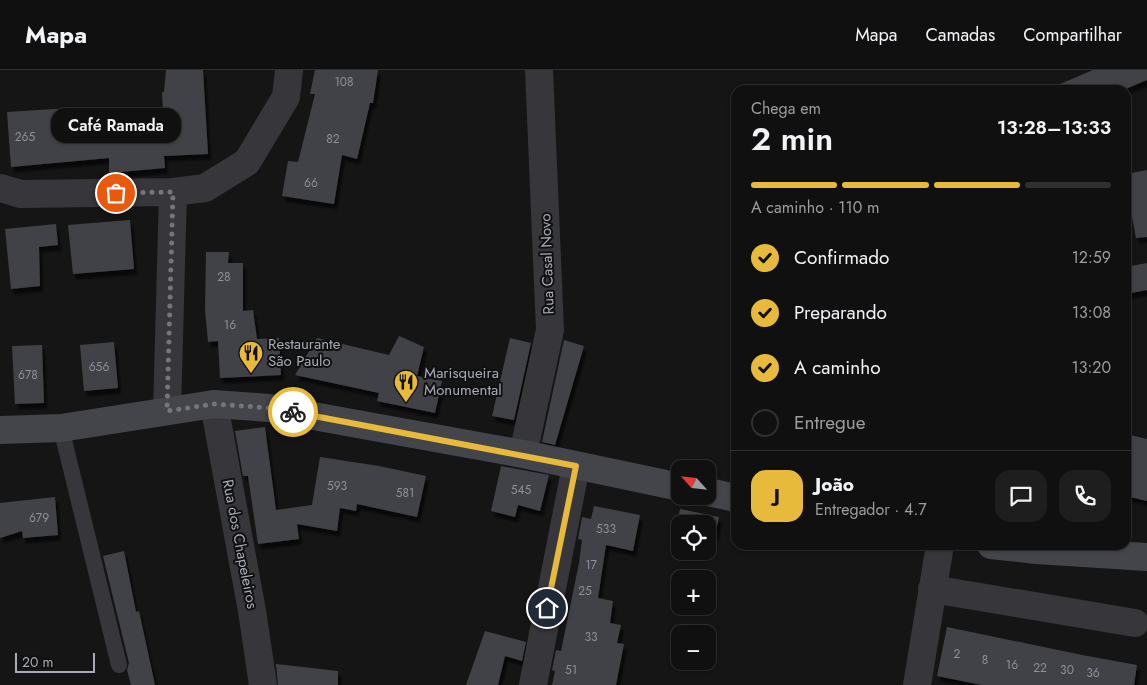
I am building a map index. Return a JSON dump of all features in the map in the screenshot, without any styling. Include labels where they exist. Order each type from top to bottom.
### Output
[{"type":"main road","points":[[0,430],[60,428],[214,404],[270,408],[523,454],[671,485]]},
{"type":"main road","points":[[716,494],[731,497]]},
{"type":"main road","points":[[1036,550],[1147,558]]},
{"type":"street","points":[[0,188],[21,194],[173,192],[205,188],[247,162],[286,97],[289,70]]},
{"type":"street","name":"Rua Casal Novo","points":[[523,454],[550,330],[540,70]]},
{"type":"street","points":[[167,411],[173,192]]},
{"type":"street","name":"Rua dos Chapeleiros","points":[[214,404],[264,685]]},
{"type":"street","points":[[533,685],[576,466]]},
{"type":"street","points":[[917,685],[939,550]]},
{"type":"street","points":[[932,589],[1135,623]]},
{"type":"lane","points":[[60,428],[119,665]]},
{"type":"building","points":[[166,70],[203,70],[208,154],[164,156],[165,168],[109,173],[109,158],[11,167],[7,112],[70,108],[70,111],[163,112],[162,92],[164,92]]},
{"type":"building","points":[[315,70],[378,70],[373,103],[370,103],[357,159],[342,155],[334,204],[282,196],[288,161],[298,162],[315,94],[310,94]]},
{"type":"building","points":[[1093,70],[1147,70],[1147,80],[1131,87],[1131,85],[1058,85]]},
{"type":"building","points":[[1147,170],[1147,237],[1136,238],[1131,211],[1131,173]]},
{"type":"building","points":[[130,220],[134,269],[73,274],[68,225]]},
{"type":"building","points":[[56,224],[58,245],[39,247],[40,286],[11,289],[5,229]]},
{"type":"building","points":[[206,252],[229,252],[228,263],[243,263],[243,311],[253,310],[257,339],[279,338],[281,375],[220,378],[218,341],[208,342],[205,310]]},
{"type":"building","points":[[1147,263],[1147,290],[1131,293],[1131,266]]},
{"type":"building","points":[[399,336],[424,347],[417,376],[442,381],[435,413],[377,401],[379,393],[295,375],[317,338],[389,355]]},
{"type":"building","points":[[510,338],[531,343],[514,420],[492,416]]},
{"type":"building","points":[[564,340],[584,346],[555,445],[542,442]]},
{"type":"building","points":[[114,342],[118,388],[84,391],[80,345]]},
{"type":"building","points":[[42,345],[44,403],[15,404],[12,346]]},
{"type":"building","points":[[265,427],[276,510],[312,505],[320,457],[379,466],[426,476],[417,517],[357,504],[356,511],[340,508],[337,531],[297,524],[299,539],[258,544],[248,476],[243,476],[235,431]]},
{"type":"building","points":[[1131,435],[1147,439],[1147,501],[1131,497]]},
{"type":"building","points":[[501,466],[549,475],[540,511],[518,505],[515,517],[491,511]]},
{"type":"building","points":[[55,497],[58,535],[23,538],[22,531],[0,538],[0,503]]},
{"type":"building","points":[[594,506],[640,515],[633,551],[606,545],[598,598],[613,601],[610,623],[621,625],[617,643],[624,644],[616,685],[552,685],[555,671],[552,670],[556,650],[561,651],[579,563],[582,540],[578,539],[582,517],[591,519]]},
{"type":"building","points":[[680,509],[709,515],[679,515]]},
{"type":"building","points":[[716,516],[719,517],[716,531]]},
{"type":"building","points":[[124,551],[136,612],[139,611],[155,685],[131,685],[127,670],[129,663],[103,556]]},
{"type":"building","points":[[947,627],[1137,665],[1134,685],[982,685],[937,676]]},
{"type":"building","points":[[485,631],[526,642],[522,661],[505,656],[498,685],[466,685]]},
{"type":"building","points":[[276,664],[338,671],[338,685],[278,685]]},
{"type":"way so far","points":[[116,193],[173,192],[167,411],[214,404],[270,408],[293,412]]},
{"type":"place","name":"Café Ramada","points":[[116,193]]},
{"type":"place","name":"Restaurante São Paulo","points":[[251,374]]},
{"type":"place","name":"Marisqueira Monumental","points":[[406,403]]},
{"type":"route","points":[[293,412],[523,454],[576,466],[547,608]]}]
